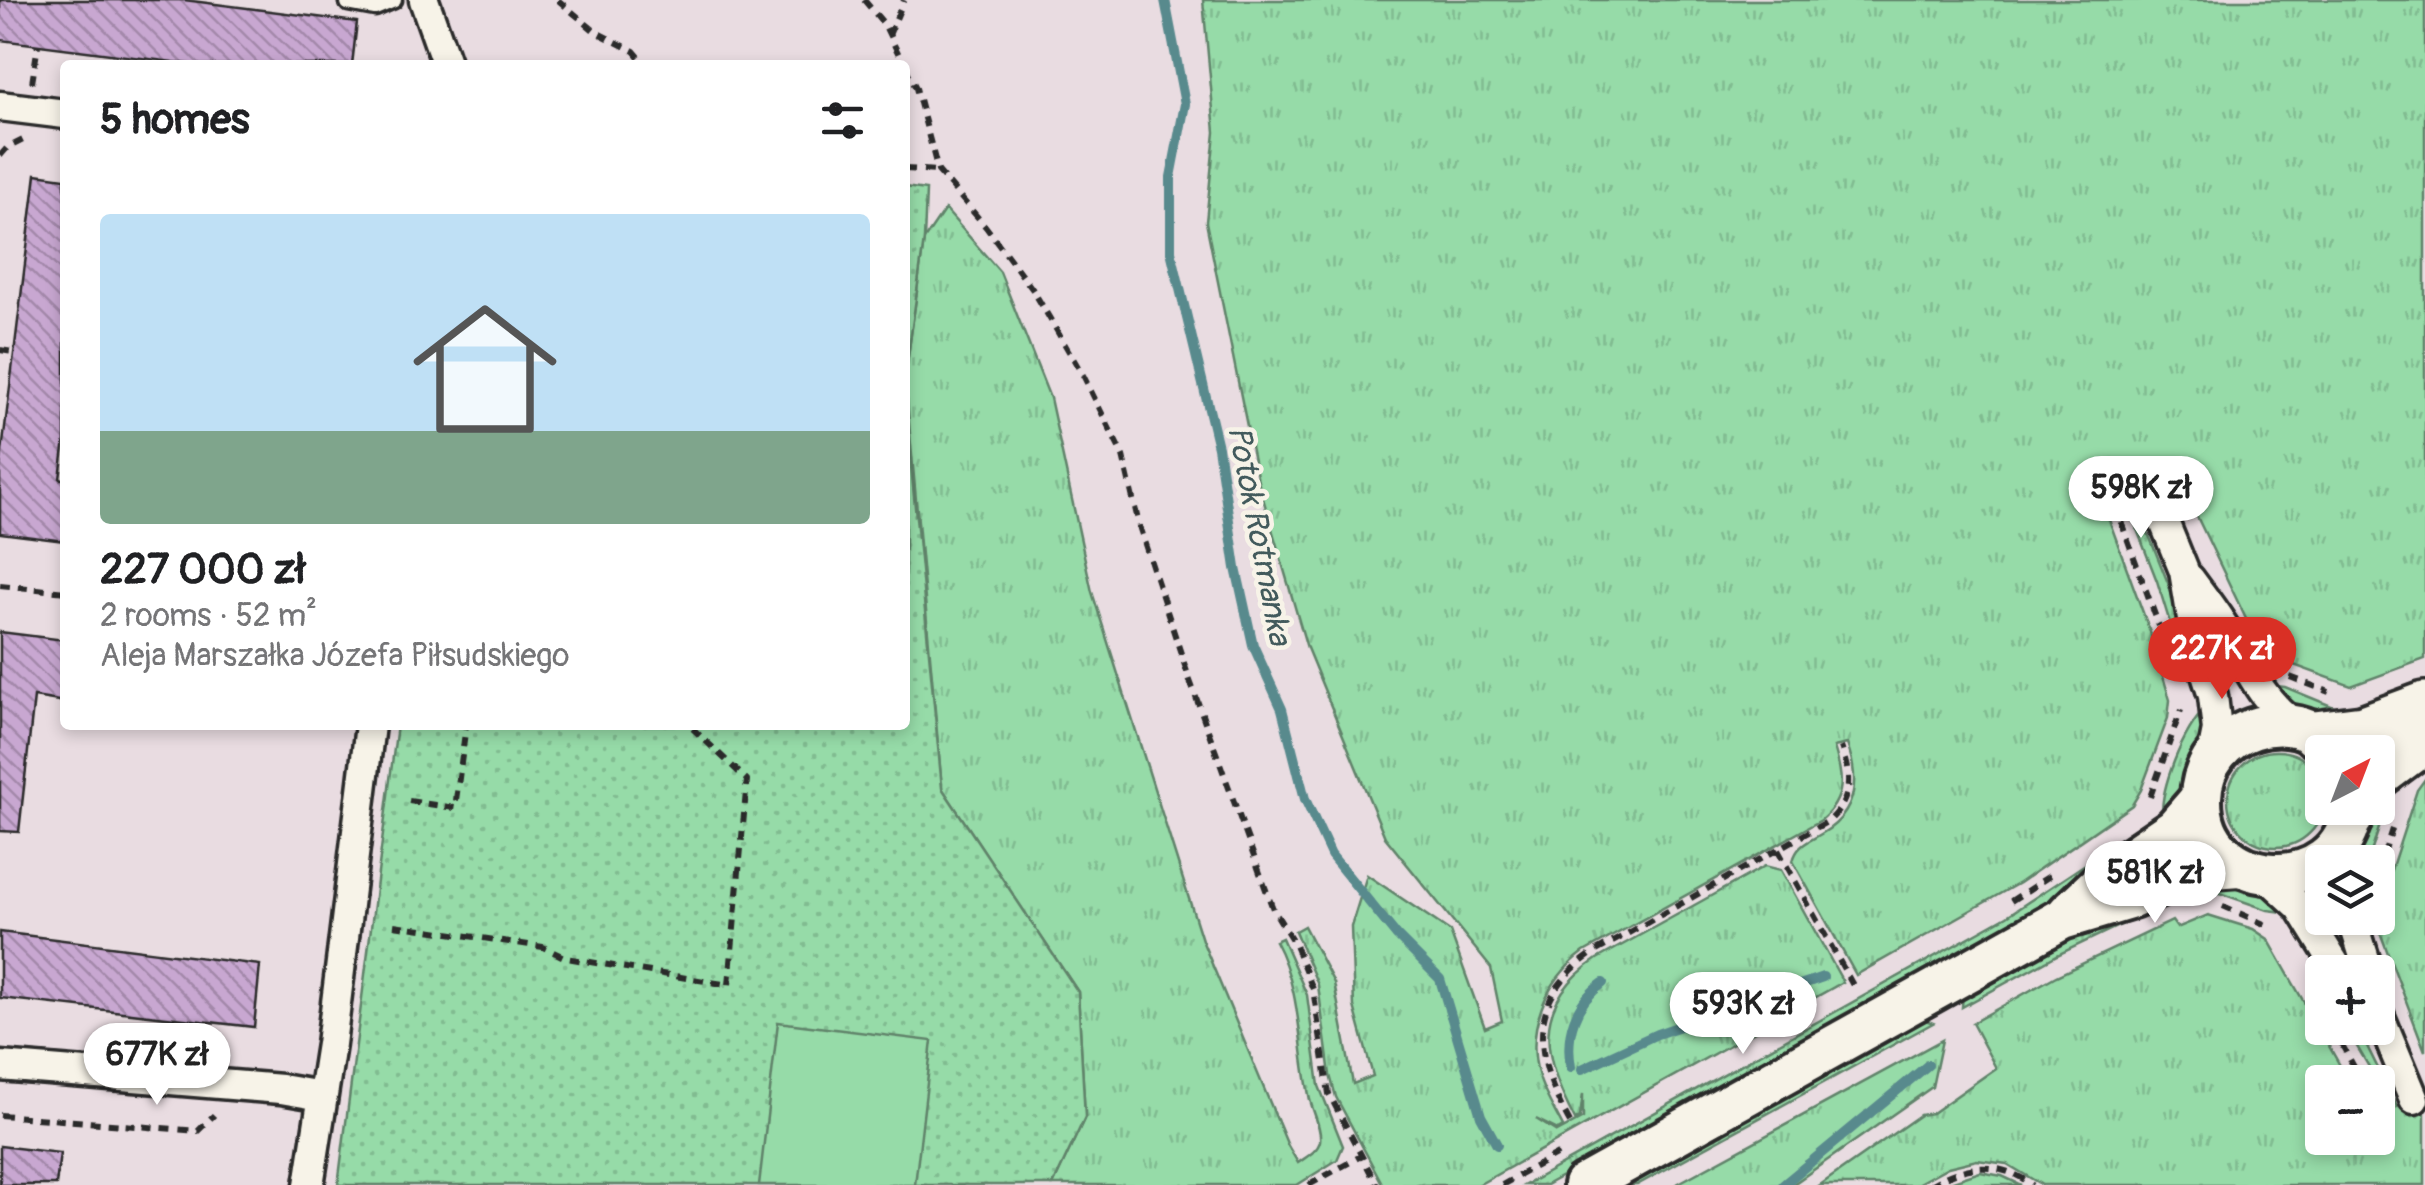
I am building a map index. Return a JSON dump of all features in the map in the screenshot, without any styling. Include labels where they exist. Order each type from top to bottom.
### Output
[{"type":"main road","points":[[2330,735],[2363,728],[2425,705]]},
{"type":"main road","points":[[2062,919],[2116,869],[2175,828],[2224,745],[2240,733],[2278,724],[2308,735]]},
{"type":"main road","points":[[2395,762],[2425,740]]},
{"type":"main road","points":[[2206,779],[2210,836],[2222,852],[2251,870]]},
{"type":"main road","points":[[1584,1185],[2062,919],[2132,898],[2198,870],[2298,873],[2316,864],[2348,826]]},
{"type":"street","points":[[424,0],[445,60]]},
{"type":"street","points":[[0,106],[60,113]]},
{"type":"street","points":[[2151,490],[2184,571],[2196,644],[2216,712],[2206,779]]},
{"type":"street","points":[[2184,571],[2227,630],[2250,676],[2270,704],[2312,735]]},
{"type":"street","points":[[310,1185],[369,730]]},
{"type":"street","points":[[2251,870],[2300,907],[2330,955]]},
{"type":"street","points":[[2390,1045],[2414,1099]]},
{"type":"street","points":[[0,1066],[280,1089],[322,1096]]},
{"type":"lane","points":[[348,3],[375,8],[394,0]]},
{"type":"path","points":[[558,0],[596,32],[634,51],[642,60]]},
{"type":"path","points":[[864,0],[902,60]]},
{"type":"path","points":[[889,34],[904,0]]},
{"type":"path","points":[[32,83],[38,45]]},
{"type":"path","points":[[910,76],[938,171],[1033,290],[1123,456],[1140,529],[1189,678],[1273,909],[1294,943],[1316,998],[1329,1094],[1377,1185]]},
{"type":"path","points":[[910,169],[938,171]]},
{"type":"path","points":[[0,350],[14,352]]},
{"type":"path","points":[[0,585],[60,591]]},
{"type":"path","points":[[2250,676],[2280,674],[2341,696]]},
{"type":"path","points":[[409,801],[455,808],[465,730]]},
{"type":"path","points":[[394,925],[543,947],[566,958],[729,985],[747,780],[697,730]]},
{"type":"path","points":[[1570,1122],[1550,1086],[1542,1051],[1545,1016],[1563,980],[1593,953],[1826,824],[1842,807],[1850,778],[1841,747]]},
{"type":"path","points":[[1778,850],[1856,988],[1838,998]]},
{"type":"path","points":[[2005,904],[2056,871]]},
{"type":"path","points":[[0,1115],[198,1131],[224,1104]]},
{"type":"path","points":[[1502,1185],[1569,1148]]},
{"type":"path","points":[[1309,1185],[1361,1156]]},
{"type":"path","points":[[1930,1185],[1954,1172],[1980,1166],[2006,1170],[2032,1185]]},
{"type":"green space","points":[[1203,0],[2425,0],[2425,659],[2351,686],[2269,656],[2259,646],[2179,479],[2134,498],[2168,583],[2195,670],[2189,669],[2182,662],[2126,501],[2105,509],[2170,700],[2168,718],[2132,805],[2019,883],[1856,975],[1793,861],[1800,848],[1833,826],[1853,795],[1854,770],[1847,744],[1834,747],[1841,786],[1835,803],[1821,820],[1584,952],[1559,977],[1537,1024],[1535,1059],[1539,1077],[1563,1127],[1558,1130],[1536,1119],[1557,1132],[1583,1118],[1583,1094],[1580,1117],[1575,1120],[1564,1097],[1555,1075],[1548,1033],[1561,994],[1575,976],[1597,959],[1765,866],[1781,870],[1843,982],[1478,1185],[1383,1185],[1336,1097],[1318,985],[1295,931],[1304,926],[1334,983],[1353,1084],[1373,1076],[1354,1006],[1351,927],[1367,875],[1450,931],[1485,1028],[1502,1021],[1491,968],[1385,837],[1307,648],[1258,481],[1206,222],[1215,132]]},
{"type":"green space","points":[[910,188],[926,190],[924,240],[910,342]]},
{"type":"green space","points":[[945,209],[1000,272],[1050,398],[1092,592],[1202,940],[1298,1163],[1317,1148],[1320,1136],[1309,1095],[1290,978],[1275,941],[1282,938],[1307,995],[1319,1086],[1343,1146],[1337,1160],[1297,1185],[1053,1185],[1085,1117],[1078,992],[942,788],[910,433],[910,342],[924,240]]},
{"type":"green space","points":[[910,455],[942,788],[1078,992],[1085,1117],[1053,1185],[338,1185],[396,730],[910,730]]},
{"type":"green space","points":[[2268,685],[2285,687],[2351,714],[2303,711]]},
{"type":"green space","points":[[2207,707],[2199,753],[2187,783],[2163,823],[2164,795],[2174,761],[2190,729]]},
{"type":"green space","points":[[2276,751],[2303,759],[2305,825],[2317,825],[2295,844],[2257,844],[2231,818],[2231,780],[2257,754]]},
{"type":"green space","points":[[2425,779],[2425,1051],[2395,972],[2395,955],[2389,955],[2381,935],[2395,935],[2395,858],[2417,790]]},
{"type":"green space","points":[[2364,825],[2380,825],[2374,845],[2356,845]]},
{"type":"green space","points":[[2117,843],[2131,846],[2014,924],[1546,1185],[1525,1185],[2007,916]]},
{"type":"green space","points":[[2212,877],[2260,891],[2291,913],[2268,910],[2205,888]]},
{"type":"green space","points":[[2154,909],[2057,955],[1962,1007],[1963,994],[2116,914]]},
{"type":"green space","points":[[2208,915],[2253,929],[2268,939],[2305,1004],[2305,1045],[2328,1045],[2340,1065],[2305,1065],[2305,1155],[2395,1155],[2395,1103],[2397,1107],[2425,1094],[2425,1185],[2042,1185],[2007,1164],[1977,1160],[1948,1167],[1915,1185],[1820,1185],[1996,1068],[1972,1023],[2056,976],[2172,921],[2177,928]]},
{"type":"green space","points":[[1921,1018],[1933,1023],[1637,1185],[1621,1185]]},
{"type":"green space","points":[[778,1022],[932,1041],[915,1185],[759,1185]]},
{"type":"green space","points":[[1942,1040],[1932,1087],[1792,1185],[1675,1185]]},
{"type":"green space","points":[[2356,1045],[2366,1045],[2376,1065],[2368,1065]]},
{"type":"green space","points":[[1980,1172],[2002,1176],[2021,1185],[1941,1185]]},
{"type":"building","points":[[0,0],[184,0],[357,22],[353,60],[157,60],[0,40]]},
{"type":"building","points":[[36,174],[60,177],[60,540],[0,533],[0,468]]},
{"type":"building","points":[[0,632],[60,639],[60,701],[34,697],[19,832],[0,831]]},
{"type":"building","points":[[0,932],[260,965],[254,1027],[0,998]]},
{"type":"building","points":[[0,1146],[60,1153],[56,1185],[0,1185]]},
{"type":"waterway","name":"Potok Rotmanka","points":[[1165,0],[1185,104],[1171,177],[1171,251],[1218,447],[1236,568],[1253,645],[1282,709],[1305,799],[1331,855],[1397,936],[1440,979],[1481,1116],[1497,1145]]},
{"type":"waterway","points":[[1582,1069],[1657,1034],[1823,977]]},
{"type":"waterway","points":[[1571,1067],[1574,1020],[1585,1000],[1603,983]]},
{"type":"waterway","points":[[1783,1185],[1928,1065]]}]
